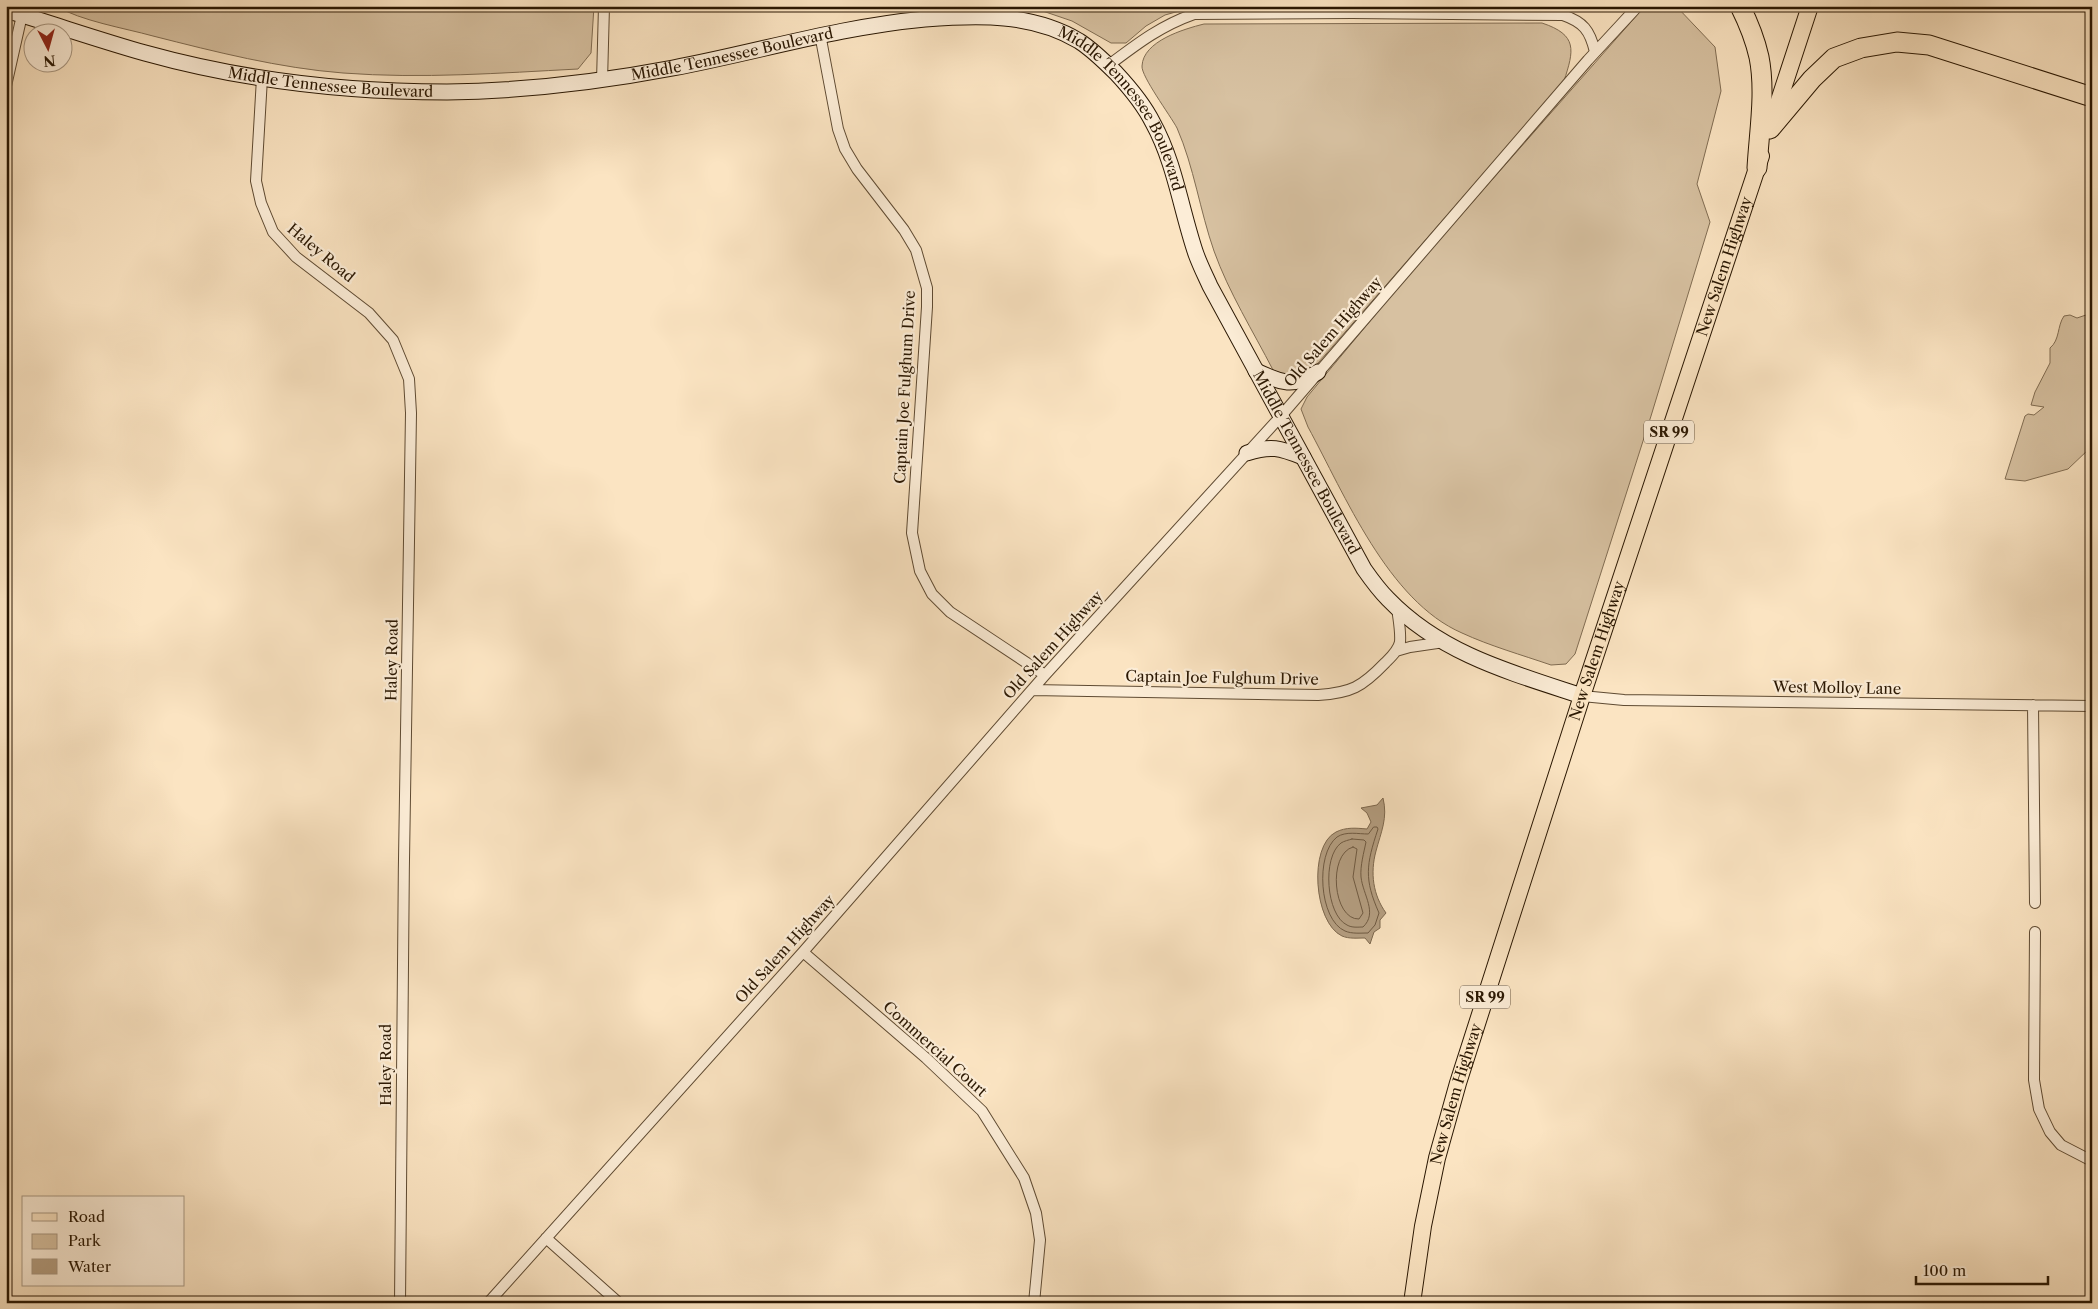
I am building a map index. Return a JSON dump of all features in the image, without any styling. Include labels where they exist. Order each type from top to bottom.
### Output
[{"type":"highway","points":[[1740,6],[1751,28],[1759,58],[1761,94],[1757,168]]},
{"type":"highway","points":[[1770,129],[1812,79],[1834,58],[1862,48],[1897,42],[1929,45],[2092,98]]},
{"type":"main road","name":"New Salem Highway","points":[[1412,1303],[1423,1226],[1441,1143],[1517,896],[1810,6]]},
{"type":"main road","name":"Middle Tennessee Boulevard","points":[[6,10],[146,53],[262,78],[387,90],[447,92],[530,88],[602,80],[676,68],[820,34],[897,22],[961,16],[1006,16],[1046,25],[1080,42],[1109,66],[1129,87],[1152,120],[1166,151],[1196,254],[1210,286],[1364,569],[1388,599],[1418,625],[1471,658],[1582,696]]},
{"type":"main road","points":[[1256,371],[1278,381],[1289,383],[1307,379],[1318,372]]},
{"type":"main road","points":[[1247,452],[1263,448],[1276,448],[1303,457]]},
{"type":"street","points":[[602,80],[604,6]]},
{"type":"street","name":"Old Salem Highway","points":[[488,1303],[803,952],[1045,675],[1281,416],[1595,52],[1638,6]]},
{"type":"street","points":[[1109,66],[1147,36],[1171,22],[1194,14],[1352,10],[1563,15],[1578,21],[1593,42],[1595,52]]},
{"type":"street","points":[[6,86],[22,15]]},
{"type":"street","name":"Captain Joe Fulghum Drive","points":[[820,34],[838,129],[845,149],[857,169],[904,230],[916,250],[926,288],[927,307],[912,533],[920,571],[932,594],[950,612],[1045,675]]},
{"type":"street","name":"Haley Road","points":[[262,78],[256,181],[261,203],[273,232],[296,256],[369,313],[393,340],[409,379],[411,413],[402,984],[400,1303]]},
{"type":"street","points":[[1396,652],[1400,642],[1397,607]]},
{"type":"street","points":[[1396,652],[1410,647],[1444,642]]},
{"type":"street","name":"Captain Joe Fulghum Drive","points":[[1032,690],[1341,694],[1359,687],[1372,678],[1396,652]]},
{"type":"street","name":"West Molloy Lane","points":[[1582,696],[1624,700],[2092,706]]},
{"type":"street","points":[[2033,705],[2035,902]]},
{"type":"street","points":[[2035,932],[2034,1080],[2039,1109],[2050,1132],[2060,1144],[2092,1161]]},
{"type":"street","name":"Commercial Court","points":[[803,952],[926,1058],[982,1111],[1024,1178],[1036,1213],[1040,1240],[1034,1303]]},
{"type":"street","points":[[546,1238],[619,1303]]},
{"type":"green space","points":[[56,6],[594,6],[591,53],[578,69],[461,75],[373,75],[319,71],[248,59],[103,24]]},
{"type":"green space","points":[[1028,6],[1197,6],[1165,15],[1146,26],[1126,43],[1111,43],[1072,21]]},
{"type":"green space","points":[[1645,6],[1676,6],[1715,47],[1721,91],[1697,184],[1710,222],[1651,416],[1575,654],[1566,664],[1551,665],[1462,633],[1436,618],[1412,597],[1371,544],[1353,514],[1308,427],[1301,409],[1307,397],[1410,273]]},
{"type":"green space","points":[[1542,23],[1562,33],[1570,45],[1570,61],[1564,81],[1314,367],[1298,375],[1286,375],[1273,370],[1220,267],[1209,236],[1188,158],[1177,128],[1143,71],[1144,57],[1149,50],[1166,37],[1204,24]]},
{"type":"green space","points":[[2092,313],[2092,437],[2089,441],[2089,449],[2068,469],[2025,481],[2005,479],[2025,416],[2028,414],[2034,415],[2044,407],[2031,405],[2035,392],[2050,363],[2050,348],[2055,341],[2064,316],[2070,315],[2077,318]]},
{"type":"water","points":[[1383,798],[1385,812],[1374,859],[1373,876],[1378,899],[1386,913],[1380,920],[1380,928],[1374,932],[1370,944],[1365,938],[1342,936],[1333,928],[1325,916],[1320,901],[1318,868],[1321,852],[1327,840],[1336,832],[1344,829],[1367,829],[1371,822],[1367,813],[1361,808],[1377,805]]}]
